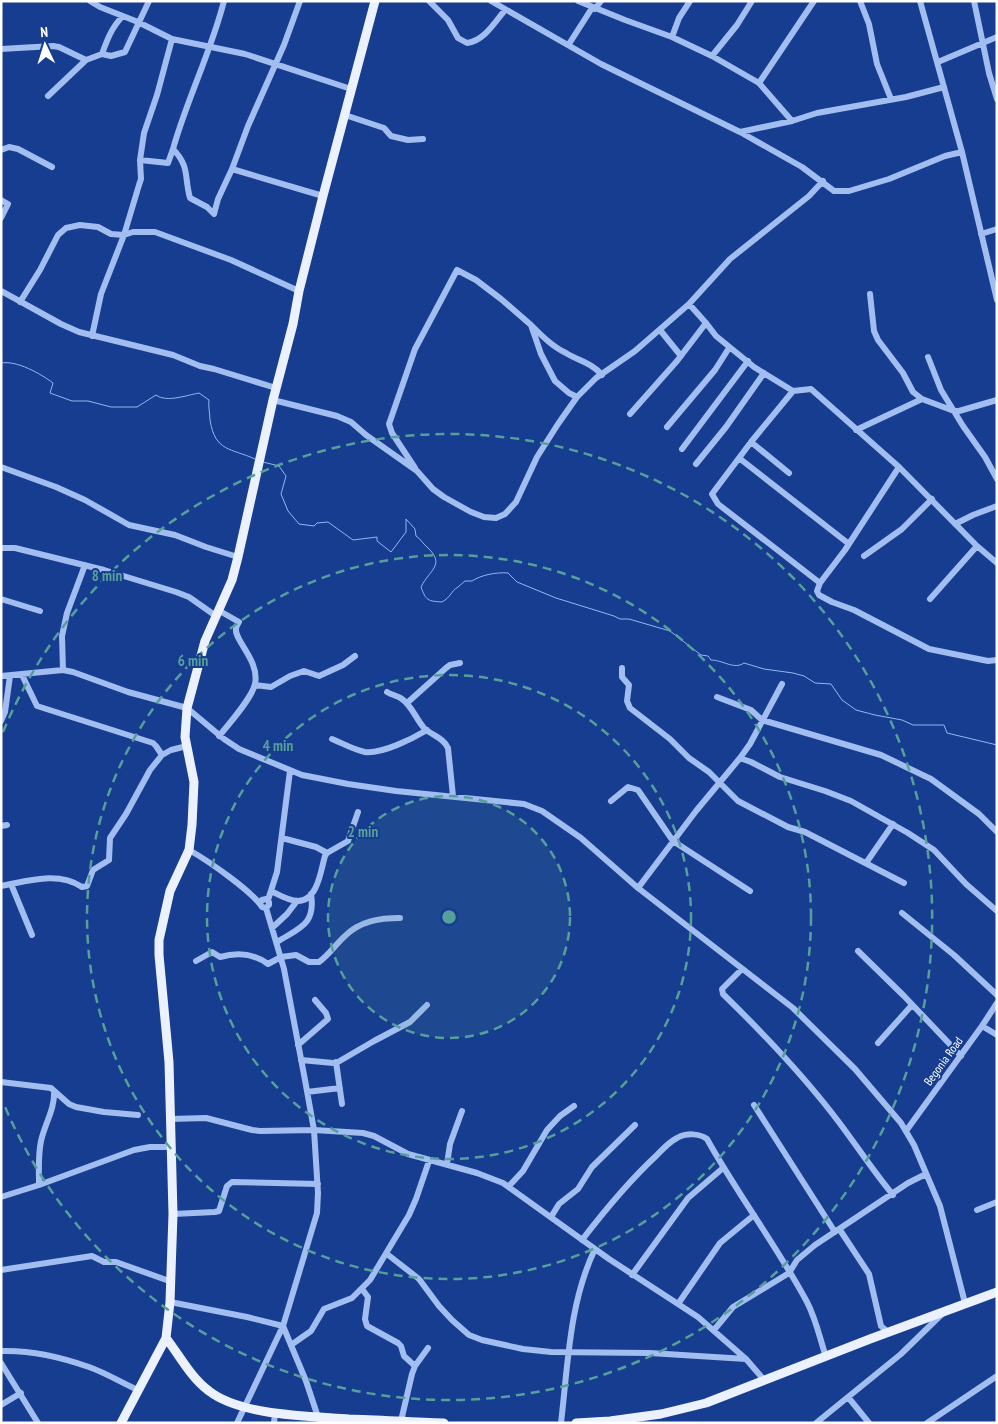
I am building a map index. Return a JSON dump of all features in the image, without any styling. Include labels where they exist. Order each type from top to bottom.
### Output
[{"type":"main road","points":[[121,1423],[166,1338],[172,1282],[173,1214],[169,1062],[159,955],[160,940],[170,891],[189,850],[195,798],[184,728],[187,708],[205,641],[232,580],[273,400],[293,324],[299,291],[375,1]]},
{"type":"main road","points":[[576,1423],[610,1422],[661,1414],[706,1403],[997,1292]]},
{"type":"main road","points":[[166,1338],[192,1374],[209,1392],[245,1407],[320,1420],[444,1423]]},
{"type":"street","points":[[90,1],[172,39],[238,52],[351,90]]},
{"type":"street","points":[[48,96],[86,60],[102,54],[111,56],[125,52],[148,1]]},
{"type":"street","points":[[140,160],[168,163],[179,126],[188,106],[208,47],[214,36],[224,1]]},
{"type":"street","points":[[173,149],[182,158],[187,174],[186,184],[190,198],[207,207],[214,214],[218,198],[292,25],[300,1]]},
{"type":"street","points":[[429,1],[448,20],[458,38],[467,42],[476,41],[505,10]]},
{"type":"street","points":[[491,1],[602,64],[740,132],[802,167],[834,191],[849,191],[889,179],[945,156],[962,152]]},
{"type":"street","points":[[578,1],[672,37],[712,56],[759,83],[792,121]]},
{"type":"street","points":[[569,44],[601,1]]},
{"type":"street","points":[[672,37],[679,18],[690,1]]},
{"type":"street","points":[[712,56],[737,25],[752,1]]},
{"type":"street","points":[[759,83],[814,1]]},
{"type":"street","points":[[860,1],[869,24],[877,64],[891,99]]},
{"type":"street","points":[[920,1],[962,152],[997,300]]},
{"type":"street","points":[[974,1],[982,43],[997,99]]},
{"type":"street","points":[[102,54],[111,30],[122,17]]},
{"type":"street","points":[[938,62],[997,37]]},
{"type":"street","points":[[92,336],[101,294],[124,235],[141,180],[140,160],[144,133],[157,95],[172,39]]},
{"type":"street","points":[[1,49],[59,46],[86,60]]},
{"type":"street","points":[[740,132],[944,87]]},
{"type":"street","points":[[345,115],[384,128],[391,136],[408,140],[423,139]]},
{"type":"street","points":[[1,150],[9,147],[18,149],[52,167]]},
{"type":"street","points":[[232,169],[323,196]]},
{"type":"street","points":[[273,400],[337,416],[351,422],[416,471],[444,497],[471,512],[488,518],[501,517],[516,502],[537,457],[577,397],[596,378],[635,351],[660,330],[689,304],[730,259],[809,196],[823,181]]},
{"type":"street","points":[[1,200],[8,204],[1,218]]},
{"type":"street","points":[[20,302],[40,270],[58,235],[66,228],[80,225],[98,227],[111,234],[124,235],[134,232],[155,232],[231,260],[299,291]]},
{"type":"street","points":[[981,234],[997,229]]},
{"type":"street","points":[[416,471],[392,433],[389,424],[415,349],[457,270],[476,280],[501,299],[547,340],[566,354],[597,368],[602,375]]},
{"type":"street","points":[[1,291],[60,324],[92,336],[173,355],[200,366],[276,388]]},
{"type":"street","points":[[870,294],[874,331],[878,340],[903,373],[913,392],[922,399],[954,411],[997,400]]},
{"type":"street","points":[[689,304],[716,336],[729,348],[764,373],[793,391],[811,389],[900,467],[977,546],[997,563]]},
{"type":"street","points":[[630,414],[681,356],[706,323]]},
{"type":"street","points":[[531,325],[541,354],[555,381],[577,397]]},
{"type":"street","points":[[660,330],[681,356]]},
{"type":"street","points":[[667,426],[715,370],[729,348]]},
{"type":"street","points":[[928,357],[941,390],[962,426],[985,457],[997,479]]},
{"type":"street","points":[[682,449],[748,361]]},
{"type":"street","points":[[696,464],[726,427],[764,373]]},
{"type":"street","points":[[793,391],[712,494],[713,498],[820,584]]},
{"type":"street","points":[[856,430],[922,399]]},
{"type":"street","points":[[751,442],[789,473]]},
{"type":"street","points":[[739,458],[849,544]]},
{"type":"street","points":[[1,467],[85,500],[129,525],[175,535],[238,557]]},
{"type":"street","points":[[900,467],[817,591],[819,595],[832,602],[854,610],[929,649],[988,661],[997,666]]},
{"type":"street","points":[[864,556],[902,529],[932,499]]},
{"type":"street","points":[[955,524],[972,515],[997,506]]},
{"type":"street","points":[[930,599],[977,546]]},
{"type":"street","points":[[1,548],[14,548],[84,565],[176,592],[239,622],[236,630],[237,636],[248,652],[254,669],[255,685],[240,711],[219,736]]},
{"type":"street","points":[[63,670],[62,636],[84,565]]},
{"type":"street","points":[[1,599],[40,611]]},
{"type":"street","points":[[255,685],[271,687],[304,670],[319,676],[344,665],[355,656]]},
{"type":"street","points":[[988,661],[997,660]]},
{"type":"street","points":[[407,703],[446,668],[460,663]]},
{"type":"street","points":[[622,668],[622,677],[629,685],[627,701],[630,708],[670,739],[689,758],[709,772],[738,802],[788,828],[805,832],[904,883]]},
{"type":"street","points":[[1,676],[63,670],[73,672],[143,697],[187,708],[219,736],[239,749],[302,775],[348,784],[533,807],[581,838],[638,888],[805,1019],[855,1069],[901,1123],[914,1145],[940,1206],[965,1303]]},
{"type":"street","points":[[22,675],[37,706],[153,743],[162,755]]},
{"type":"street","points":[[1,721],[5,712],[10,676]]},
{"type":"street","points":[[638,888],[750,744],[782,684]]},
{"type":"street","points":[[387,692],[407,703],[427,730],[444,740],[448,748],[453,796]]},
{"type":"street","points":[[717,697],[751,710],[762,720],[881,755],[931,779],[979,814],[997,832]]},
{"type":"street","points":[[332,738],[362,751],[373,752],[390,747],[427,730]]},
{"type":"street","points":[[1,886],[47,878],[68,880],[82,887],[87,886],[93,870],[109,860],[110,838],[126,814],[150,770],[162,755],[171,750],[187,746]]},
{"type":"street","points":[[740,758],[780,777],[851,801],[893,824],[934,850],[960,878],[997,911]]},
{"type":"street","points":[[237,1423],[283,1326],[317,1213],[318,1184],[314,1130],[281,957],[267,904],[277,872],[290,771]]},
{"type":"street","points":[[610,801],[628,787],[638,790],[674,840],[750,891]]},
{"type":"street","points":[[271,892],[297,901],[305,899],[311,894],[322,874],[324,859],[327,853],[348,841],[358,812]]},
{"type":"street","points":[[866,864],[893,824]]},
{"type":"street","points":[[282,838],[316,847],[327,853]]},
{"type":"street","points":[[189,850],[202,857],[260,903],[261,906],[267,904]]},
{"type":"street","points":[[12,884],[32,935]]},
{"type":"street","points":[[277,942],[306,924],[310,919],[311,894]]},
{"type":"street","points":[[272,928],[291,910],[297,901]]},
{"type":"street","points":[[902,913],[954,955],[997,995]]},
{"type":"street","points":[[196,960],[212,952],[220,957],[236,953],[256,957],[268,964],[281,957],[296,954],[309,962],[319,962],[346,935],[375,919],[400,918]]},
{"type":"street","points":[[858,951],[961,1056]]},
{"type":"street","points":[[742,969],[722,989],[723,994],[763,1033],[805,1081],[838,1121],[893,1195]]},
{"type":"street","points":[[298,1045],[328,1019],[326,1013],[315,1000]]},
{"type":"street","name":"Begonia Road","points":[[906,1131],[997,1003]]},
{"type":"street","points":[[301,1060],[336,1062],[410,1022],[427,1005]]},
{"type":"street","points":[[878,1043],[912,1005]]},
{"type":"street","points":[[982,1026],[997,1035]]},
{"type":"street","points":[[336,1062],[342,1104]]},
{"type":"street","points":[[1,1082],[51,1088],[69,1104],[104,1112],[138,1115]]},
{"type":"street","points":[[307,1092],[340,1088]]},
{"type":"street","points":[[39,1185],[41,1139],[50,1116],[54,1091]]},
{"type":"street","points":[[754,1105],[837,1231],[866,1267],[873,1284],[881,1326],[888,1332]]},
{"type":"street","points":[[509,1186],[523,1171],[547,1130],[560,1116],[574,1106]]},
{"type":"street","points":[[447,1164],[450,1144],[462,1111]]},
{"type":"street","points":[[170,1120],[206,1118],[252,1130],[314,1130],[363,1133],[374,1136],[408,1154],[477,1173],[509,1186],[595,1250],[698,1317],[746,1359],[765,1381]]},
{"type":"street","points":[[551,1217],[559,1204],[578,1188],[592,1168],[635,1124]]},
{"type":"street","points":[[582,1240],[606,1209],[639,1172],[677,1138],[703,1136],[808,1303],[826,1356]]},
{"type":"street","points":[[1,1197],[134,1150],[150,1147],[170,1147]]},
{"type":"street","points":[[291,1345],[310,1331],[324,1309],[352,1298],[362,1289],[387,1254],[409,1215],[429,1161]]},
{"type":"street","points":[[632,1275],[688,1198],[723,1168]]},
{"type":"street","points":[[714,1330],[733,1307],[789,1273],[797,1260],[815,1245],[926,1174]]},
{"type":"street","points":[[173,1214],[220,1211],[227,1186],[232,1182],[318,1184]]},
{"type":"street","points":[[978,1210],[997,1202]]},
{"type":"street","points":[[678,1304],[720,1242],[754,1215]]},
{"type":"street","points":[[561,1423],[576,1307],[585,1270],[595,1250]]},
{"type":"street","points":[[387,1254],[416,1275],[439,1306],[474,1338],[523,1349],[551,1352],[650,1353],[746,1359]]},
{"type":"street","points":[[1,1270],[92,1256],[104,1262],[116,1262],[172,1282]]},
{"type":"street","points":[[362,1289],[368,1297],[365,1319],[367,1326],[398,1343],[404,1356],[415,1366]]},
{"type":"street","points":[[170,1302],[283,1326]]},
{"type":"street","points":[[816,1423],[900,1354],[945,1311]]},
{"type":"street","points":[[283,1326],[320,1420]]},
{"type":"street","points":[[401,1421],[415,1366],[428,1348]]},
{"type":"street","points":[[1,1351],[36,1353],[72,1361],[138,1390]]},
{"type":"street","points":[[1,1363],[38,1423]]},
{"type":"street","points":[[927,1423],[997,1376]]},
{"type":"street","points":[[1,1405],[21,1393]]},
{"type":"street","points":[[848,1397],[869,1423]]},
{"type":"street","points":[[274,1423],[275,1413]]},
{"type":"waterway","points":[[1,363],[28,368],[42,376],[53,383],[50,393],[72,401],[88,401],[111,407],[137,407],[156,395],[171,398],[199,393],[209,400],[212,430],[220,444],[255,459]]},
{"type":"waterway","points":[[263,462],[279,466],[286,476],[281,494],[288,511],[299,524],[314,526],[317,523],[328,522],[353,540],[377,537],[377,541],[391,552],[406,532],[406,519],[415,529],[416,536],[433,553],[435,558],[436,563],[421,587],[426,598],[431,601],[442,602],[465,581],[472,581],[489,574],[508,573],[517,582],[556,598],[620,619],[629,619],[670,631],[701,655],[708,656],[711,660],[732,665],[744,663],[764,669],[804,676],[815,683],[831,684],[842,700],[856,710],[902,720],[913,725],[944,725],[947,733],[997,745]]}]
